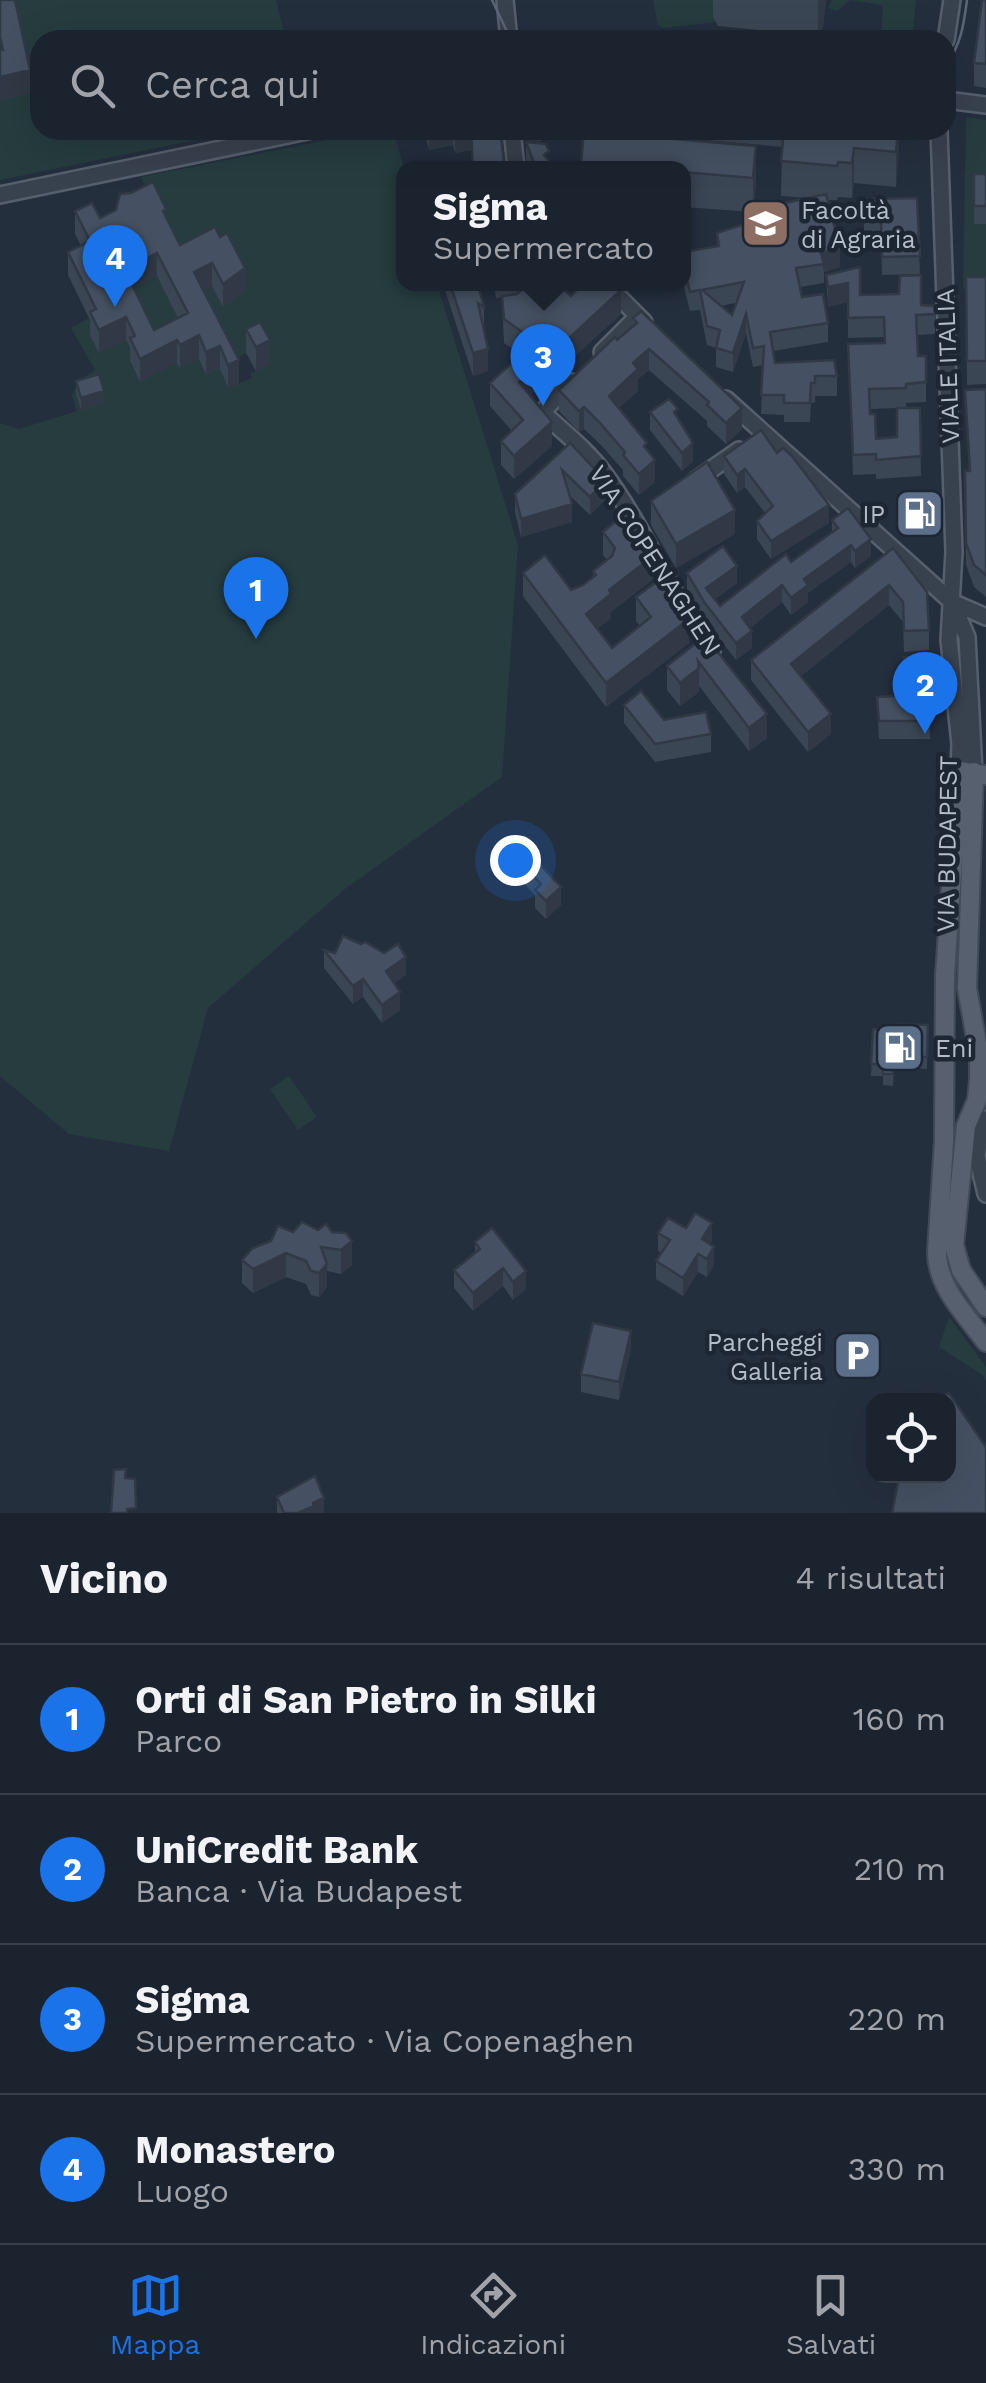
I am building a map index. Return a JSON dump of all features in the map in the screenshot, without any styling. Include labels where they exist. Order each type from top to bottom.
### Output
[{"type":"main road","name":"VIA BUDAPEST","points":[[945,1093],[945,968],[977,771]]},
{"type":"main road","name":"VIA BUDAPEST","points":[[977,771],[967,988],[981,1044],[979,1080]]},
{"type":"main road","points":[[947,1036],[969,1037],[981,1044]]},
{"type":"main road","points":[[979,1080],[969,1091],[945,1093],[937,1268],[942,1282],[986,1342]]},
{"type":"main road","points":[[979,1080],[966,1126],[954,1245],[962,1270],[986,1307]]},
{"type":"street","points":[[505,0],[508,30]]},
{"type":"street","points":[[948,30],[952,0]]},
{"type":"street","points":[[956,101],[986,105]]},
{"type":"street","points":[[0,195],[264,140]]},
{"type":"street","name":"VIALE ITALIA","points":[[939,140],[954,552],[952,602]]},
{"type":"street","points":[[613,291],[652,329]]},
{"type":"street","name":"VIA COPENAGHEN","points":[[638,316],[542,412],[601,469],[636,522],[692,624],[722,664]]},
{"type":"street","points":[[707,381],[952,602],[986,617]]},
{"type":"street","points":[[680,491],[763,433]]},
{"type":"street","points":[[636,522],[650,512]]},
{"type":"street","name":"VIA BUDAPEST","points":[[952,602],[949,640],[960,744],[977,771]]},
{"type":"street","points":[[984,1121],[977,1156],[986,1194]]},
{"type":"green space","points":[[0,0],[276,0],[284,30],[30,30],[30,140],[195,140],[0,180]]},
{"type":"green space","points":[[653,0],[715,0],[716,22],[663,28],[658,25]]},
{"type":"green space","points":[[832,0],[850,0],[837,11],[828,8]]},
{"type":"green space","points":[[850,0],[916,0],[913,30],[882,30],[883,5]]},
{"type":"green space","points":[[966,117],[986,120],[986,192],[974,223],[986,224],[986,287],[963,289]]},
{"type":"green space","points":[[328,140],[396,140],[402,161],[396,161],[396,291],[439,291],[518,545],[502,777],[345,889],[208,1008],[169,1151],[69,1134],[0,1076],[0,423],[19,429],[77,411],[72,395],[79,381],[95,370],[71,328],[89,318],[99,353],[126,340],[135,359],[130,362],[140,382],[177,363],[181,367],[199,359],[206,375],[220,369],[228,388],[252,378],[250,374],[269,363],[259,346],[228,363],[141,177]]},
{"type":"green space","points":[[157,276],[188,336],[154,353],[125,293]]},
{"type":"green space","points":[[289,1076],[317,1117],[298,1130],[270,1089]]},
{"type":"green space","points":[[949,1317],[986,1367],[986,1380],[939,1347]]},
{"type":"building","points":[[0,0],[15,0],[30,70],[0,77],[3,50]]},
{"type":"building","points":[[982,0],[986,0],[986,64],[974,63]]},
{"type":"building","points":[[472,140],[501,140],[504,161],[473,161]]},
{"type":"building","points":[[583,140],[686,140],[756,146],[753,178],[691,173],[691,161],[581,161]]},
{"type":"building","points":[[783,140],[897,140],[896,152],[854,148],[852,163],[838,162],[837,166],[781,161]]},
{"type":"building","points":[[526,142],[546,144],[549,151],[544,155],[549,161],[533,161]]},
{"type":"building","points":[[974,174],[986,174],[986,206],[974,206]]},
{"type":"building","points":[[153,182],[180,245],[215,227],[220,237],[227,233],[245,268],[223,284],[212,263],[194,272],[239,360],[228,365],[220,346],[206,352],[199,335],[180,345],[177,340],[140,359],[126,317],[99,330],[90,312],[96,309],[68,252],[90,241],[75,211],[92,203],[100,218],[116,210],[120,194]],"holes":[[[157,253],[188,313],[154,330],[125,270]]]},
{"type":"building","points":[[826,194],[840,248],[821,253],[824,264],[796,268],[802,297],[823,294],[828,323],[770,332],[775,363],[834,360],[837,376],[815,376],[810,403],[784,403],[784,395],[761,395],[764,346],[753,348],[746,314],[733,353],[716,348],[720,330],[707,326],[700,290],[690,291],[691,251],[719,246],[717,233],[778,213],[776,205]],"holes":[[[744,282],[732,315],[702,290]]]},
{"type":"building","points":[[917,198],[920,256],[882,257],[881,222],[864,222],[864,199]]},
{"type":"building","points":[[860,267],[860,295],[899,294],[900,276],[921,275],[921,305],[935,306],[935,314],[916,315],[918,356],[926,356],[926,382],[906,384],[906,388],[869,389],[876,439],[897,437],[897,408],[920,408],[921,456],[876,460],[876,454],[853,455],[848,344],[885,343],[884,317],[848,318],[848,283],[828,287],[826,275]]},
{"type":"building","points":[[966,277],[986,277],[986,361],[967,361]]},
{"type":"building","points":[[452,291],[480,291],[484,307],[478,303],[488,349],[473,353]]},
{"type":"building","points":[[566,291],[571,296],[576,291],[620,291],[519,382],[552,422],[514,456],[501,441],[523,420],[490,383],[528,348],[517,337],[522,332],[504,319],[502,296]]},
{"type":"building","points":[[641,311],[742,408],[726,423],[707,405],[709,402],[649,349],[633,363],[638,369],[609,396],[647,443],[644,446],[655,460],[639,474],[600,423],[584,407],[579,411],[559,390],[615,337],[617,340],[637,323],[633,318]]},
{"type":"building","points":[[260,322],[270,340],[256,347],[246,329]]},
{"type":"building","points":[[99,374],[104,391],[81,398],[76,381]]},
{"type":"building","points":[[986,389],[986,575],[974,565],[966,543],[965,471],[970,471],[965,390]]},
{"type":"building","points":[[669,399],[678,409],[674,412],[693,443],[682,453],[650,412]]},
{"type":"building","points":[[761,430],[777,453],[783,448],[792,456],[829,505],[771,541],[757,521],[773,506],[745,469],[737,475],[724,456]]},
{"type":"building","points":[[570,443],[606,481],[590,497],[562,470],[572,504],[521,519],[515,494]]},
{"type":"building","points":[[707,462],[735,510],[676,544],[651,501]]},
{"type":"building","points":[[936,505],[937,518],[922,519],[921,506]]},
{"type":"building","points":[[848,508],[871,539],[855,551],[851,545],[804,579],[808,585],[791,598],[782,585],[742,617],[752,631],[736,643],[687,573],[723,546],[737,566],[706,588],[720,606],[786,554],[791,562],[838,528],[832,520]]},
{"type":"building","points":[[622,516],[653,556],[609,590],[611,594],[586,614],[612,648],[651,617],[636,597],[659,580],[689,619],[606,683],[523,573],[545,555],[571,590],[583,585],[612,556],[615,548],[603,532]]},
{"type":"building","points":[[893,548],[927,592],[929,630],[904,631],[903,602],[889,585],[791,664],[831,714],[808,732],[751,660]]},
{"type":"building","points":[[705,636],[767,714],[749,728],[698,661],[699,668],[680,683],[667,666]]},
{"type":"building","points":[[904,657],[928,657],[930,721],[879,721],[877,697],[907,695]]},
{"type":"building","points":[[641,691],[664,720],[706,712],[711,734],[655,744],[624,705]]},
{"type":"building","points":[[524,836],[538,851],[532,856],[561,887],[546,901],[535,890],[541,884],[505,846],[514,837],[518,842]]},
{"type":"building","points":[[343,936],[384,953],[398,944],[406,957],[386,971],[400,992],[382,1005],[363,979],[353,986],[324,950],[335,953]]},
{"type":"building","points":[[896,1024],[928,1025],[927,1057],[894,1056],[893,1074],[883,1074],[883,1064],[871,1064],[873,1029],[895,1030]]},
{"type":"building","points":[[695,1213],[712,1223],[702,1239],[714,1247],[707,1259],[698,1254],[683,1278],[656,1261],[670,1240],[658,1233],[668,1218],[686,1228]]},
{"type":"building","points":[[302,1222],[318,1230],[326,1224],[332,1232],[346,1233],[352,1241],[341,1250],[321,1247],[327,1264],[319,1273],[311,1271],[306,1261],[286,1253],[253,1269],[242,1260],[253,1248],[271,1241],[278,1226],[293,1232]]},
{"type":"building","points":[[492,1228],[526,1271],[513,1282],[503,1268],[473,1293],[454,1270],[480,1249],[475,1242]]},
{"type":"building","points":[[593,1323],[631,1331],[619,1382],[581,1374]]},
{"type":"building","points":[[956,1403],[986,1447],[986,1513],[892,1513],[898,1483],[956,1483]]},
{"type":"building","points":[[126,1469],[125,1478],[135,1479],[136,1508],[127,1509],[127,1513],[111,1513],[114,1470]]},
{"type":"building","points":[[315,1476],[324,1498],[298,1513],[284,1513],[277,1497]]},
{"type":"tram line","points":[[492,0],[506,30]]},
{"type":"tram line","points":[[956,46],[967,0]]},
{"type":"place","name":"Facoltà di Agraria","points":[[766,224]]},
{"type":"place","name":"Monastero","points":[[115,307]]},
{"type":"place","name":"Sigma","points":[[543,406]]},
{"type":"place","name":"IP","points":[[920,514]]},
{"type":"place","name":"Orti di San Pietro in Silki","points":[[256,639]]},
{"type":"place","name":"UniCredit Bank","points":[[925,734]]},
{"type":"place","name":"Eni","points":[[900,1048]]},
{"type":"place","name":"Parcheggi Galleria","points":[[858,1356]]}]
